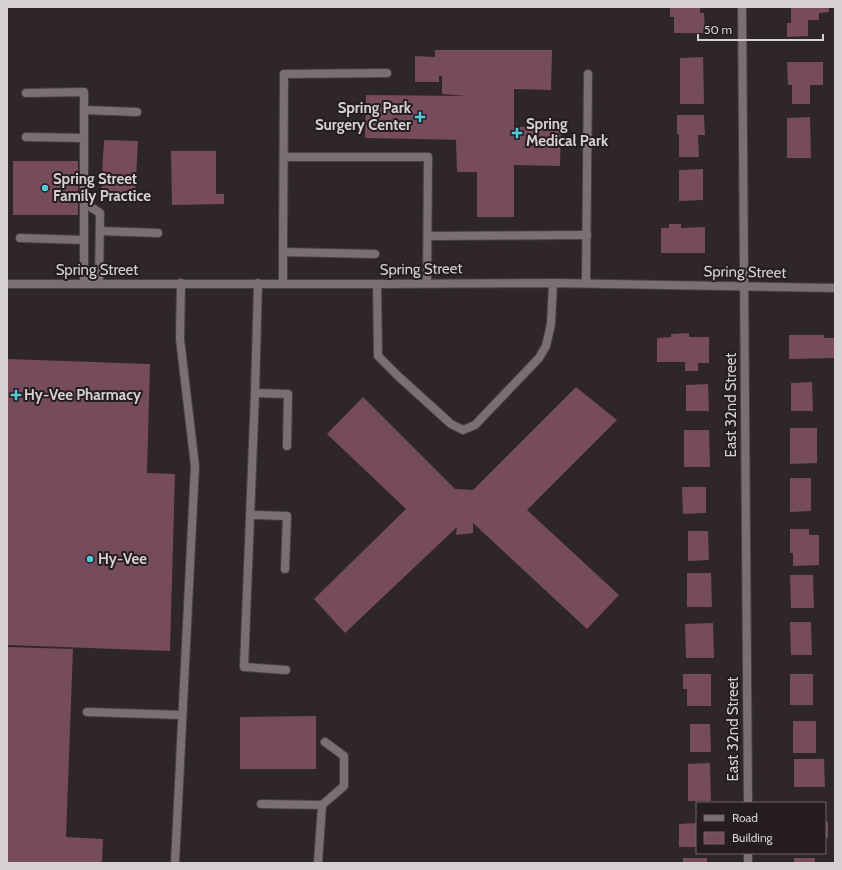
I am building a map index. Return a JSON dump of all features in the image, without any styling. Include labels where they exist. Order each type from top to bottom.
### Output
[{"type":"street","name":"East 32nd Street","points":[[742,7],[748,802]]},
{"type":"street","points":[[283,283],[284,74],[387,73]]},
{"type":"street","points":[[586,283],[588,74]]},
{"type":"street","points":[[26,93],[84,92],[84,284]]},
{"type":"street","points":[[84,110],[137,112]]},
{"type":"street","points":[[26,137],[84,138]]},
{"type":"street","points":[[284,157],[428,157],[427,283]]},
{"type":"street","points":[[84,203],[100,213],[99,284]]},
{"type":"street","points":[[100,231],[158,233]]},
{"type":"street","points":[[428,236],[587,235]]},
{"type":"street","points":[[20,238],[84,240]]},
{"type":"street","points":[[284,252],[375,254]]},
{"type":"street","name":"Spring Street","points":[[7,284],[377,284],[553,282],[835,288]]},
{"type":"street","points":[[377,284],[378,356],[452,424],[463,430],[475,425],[540,358],[546,346],[551,324],[553,282]]},
{"type":"street","points":[[175,863],[195,466],[180,339],[181,283]]},
{"type":"street","points":[[258,283],[244,667],[286,670]]},
{"type":"street","points":[[255,393],[288,394],[287,446]]},
{"type":"street","points":[[250,515],[287,516],[285,568]]},
{"type":"street","points":[[87,712],[182,715]]},
{"type":"street","points":[[262,804],[322,805],[344,786],[344,756],[325,742]]},
{"type":"street","points":[[318,863],[322,805]]},
{"type":"building","points":[[670,7],[700,7],[700,13],[704,13],[705,33],[674,33],[674,17],[670,17]]},
{"type":"building","points":[[791,7],[829,7],[829,12],[819,13],[819,20],[808,20],[808,36],[787,37],[787,23],[791,23]]},
{"type":"building","name":"Spring Medical Park","points":[[435,50],[552,50],[551,90],[514,89],[514,127],[561,127],[560,166],[514,165],[514,217],[477,217],[477,172],[457,172],[456,140],[466,140],[365,138],[366,95],[466,96],[442,94],[442,76],[439,76],[439,82],[415,82],[415,56],[435,57]]},
{"type":"building","points":[[703,57],[704,104],[680,104],[680,58]]},
{"type":"building","points":[[787,62],[823,62],[823,85],[810,85],[810,104],[792,104],[792,85],[788,85]]},
{"type":"building","points":[[677,115],[704,115],[705,135],[698,135],[699,157],[679,157]]},
{"type":"building","points":[[810,117],[811,158],[787,158],[787,118]]},
{"type":"building","points":[[104,140],[138,141],[135,196],[101,194]]},
{"type":"building","points":[[171,151],[216,151],[216,194],[224,194],[224,204],[172,205]]},
{"type":"building","name":"Spring Street Family Practice","points":[[13,161],[78,161],[78,215],[13,215]]},
{"type":"building","points":[[703,169],[703,200],[679,201],[679,170]]},
{"type":"building","points":[[669,224],[681,224],[681,228],[705,227],[705,253],[661,253],[661,228],[669,228]]},
{"type":"building","points":[[689,333],[689,337],[709,337],[709,363],[698,363],[698,371],[685,371],[685,362],[657,362],[657,338],[671,337],[671,334]]},
{"type":"building","points":[[789,335],[824,335],[824,338],[835,338],[835,358],[789,359]]},
{"type":"building","name":"Hy-Vee","points":[[7,359],[150,364],[147,473],[175,474],[170,651],[7,645]]},
{"type":"building","points":[[812,382],[813,411],[791,411],[791,383]]},
{"type":"building","points":[[708,384],[709,411],[686,411],[686,385]]},
{"type":"building","points":[[576,387],[617,420],[527,510],[619,595],[587,629],[473,523],[473,533],[456,535],[457,527],[345,633],[314,599],[406,509],[327,434],[363,397],[455,489],[473,490]]},
{"type":"building","points":[[790,428],[817,428],[817,463],[790,464]]},
{"type":"building","points":[[684,430],[709,430],[710,467],[684,467]]},
{"type":"building","points":[[790,478],[811,478],[811,511],[790,512]]},
{"type":"building","points":[[682,487],[706,487],[706,513],[683,514]]},
{"type":"building","points":[[790,529],[809,529],[809,535],[819,535],[819,565],[793,566],[793,553],[790,553]]},
{"type":"building","points":[[688,531],[708,531],[709,560],[688,561]]},
{"type":"building","points":[[687,573],[711,573],[712,607],[687,607]]},
{"type":"building","points":[[790,575],[813,575],[814,608],[791,608]]},
{"type":"building","points":[[790,622],[811,622],[812,655],[791,655]]},
{"type":"building","points":[[713,623],[714,658],[686,658],[685,624]]},
{"type":"building","points":[[7,647],[73,649],[66,837],[103,839],[102,863],[7,863]]},
{"type":"building","points":[[683,674],[711,674],[711,706],[687,706],[687,689],[683,689]]},
{"type":"building","points":[[790,674],[813,674],[813,705],[790,705]]},
{"type":"building","points":[[316,716],[316,769],[240,769],[240,717]]},
{"type":"building","points":[[793,721],[816,721],[816,753],[793,753]]},
{"type":"building","points":[[690,724],[710,724],[711,752],[690,752]]},
{"type":"building","points":[[794,759],[824,759],[825,787],[794,787]]},
{"type":"building","points":[[710,763],[711,801],[688,801],[688,764]]},
{"type":"building","points":[[826,822],[828,822],[828,838],[826,838]]},
{"type":"building","points":[[696,823],[696,847],[679,847],[679,824]]},
{"type":"building","points":[[683,858],[707,858],[707,863],[683,863]]},
{"type":"building","points":[[794,858],[815,858],[815,863],[794,863]]},
{"type":"place","name":"Spring Park Surgery Center","points":[[420,117]]},
{"type":"place","name":"Spring Medical Park","points":[[517,133]]},
{"type":"place","name":"Spring Street Family Practice","points":[[45,188]]},
{"type":"place","name":"Hy-Vee Pharmacy","points":[[16,395]]},
{"type":"place","name":"Hy-Vee","points":[[90,559]]}]
